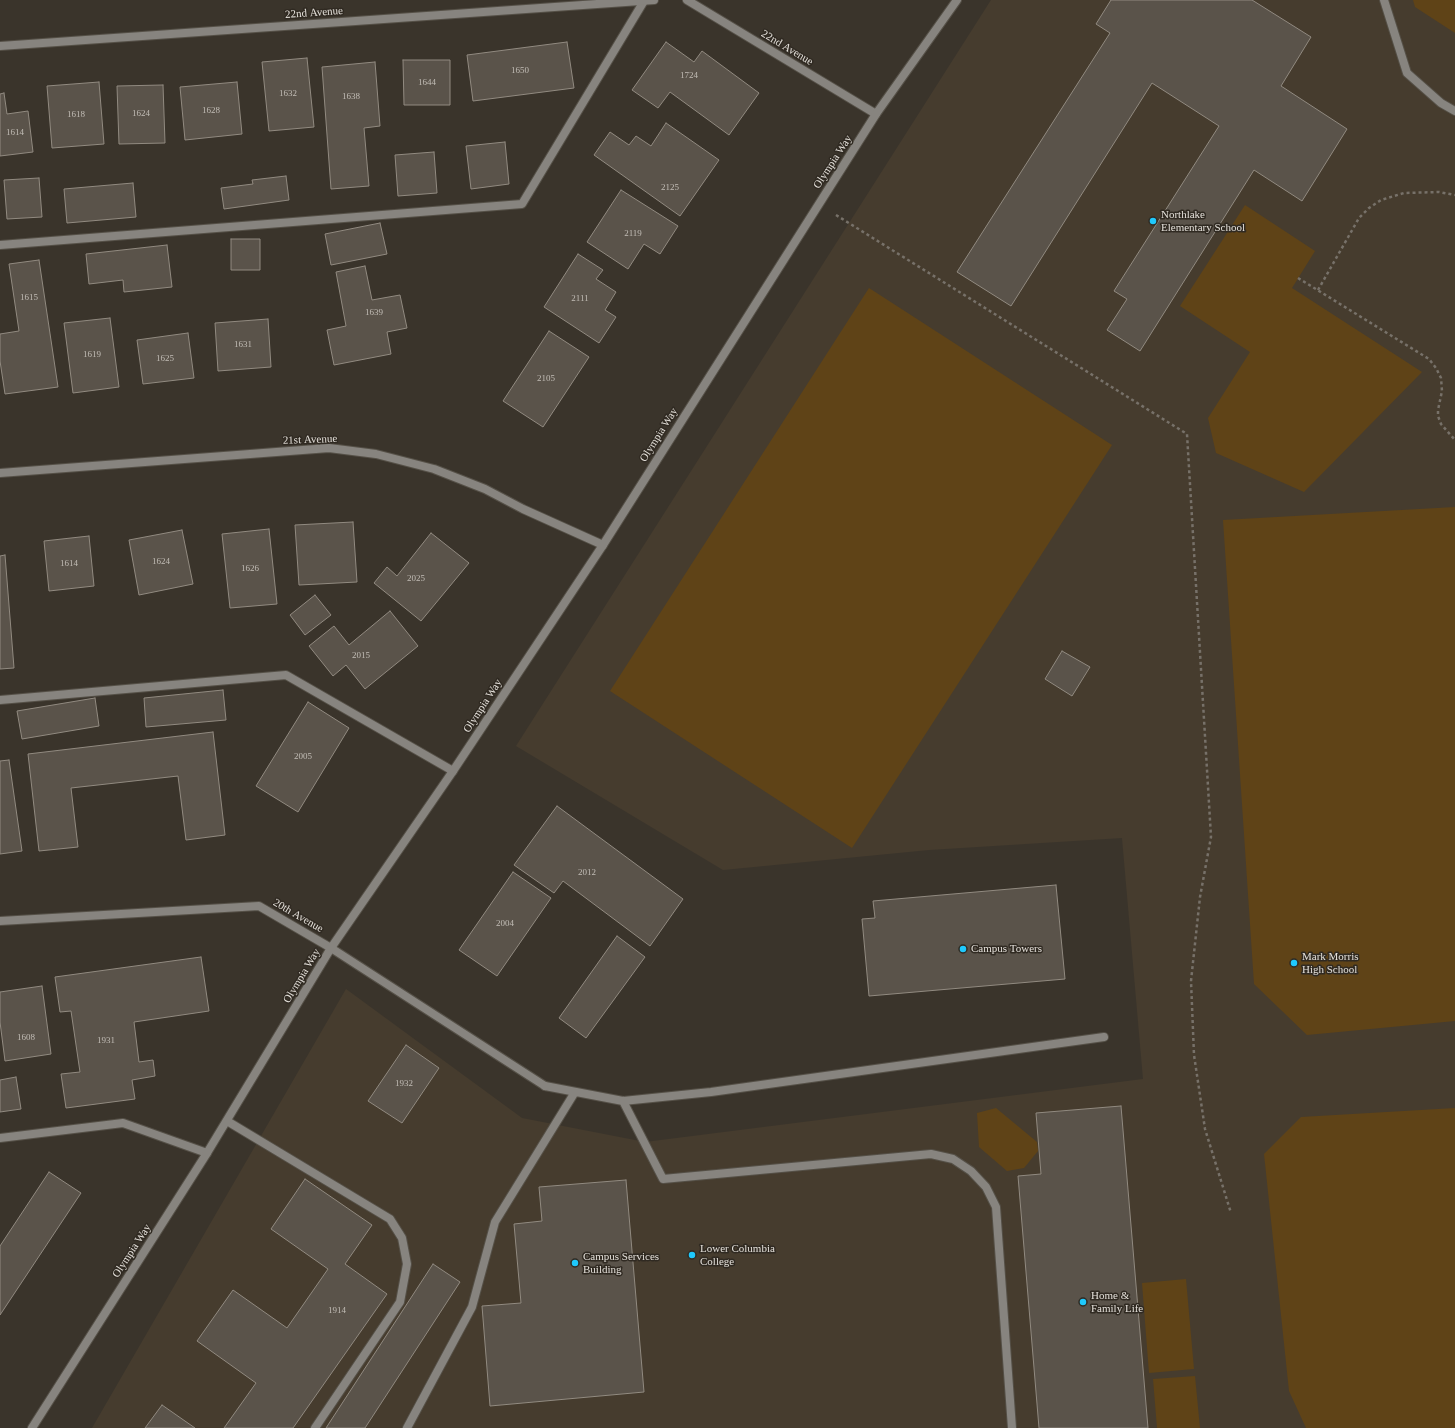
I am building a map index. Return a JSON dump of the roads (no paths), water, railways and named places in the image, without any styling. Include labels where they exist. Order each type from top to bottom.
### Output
[{"type":"street","name":"22nd Avenue","points":[[0,46],[654,0]]},
{"type":"street","name":"22nd Avenue","points":[[687,0],[876,114]]},
{"type":"street","name":"Olympia Way","points":[[32,1428],[227,1121],[331,948],[453,772],[603,544],[876,114],[957,0]]},
{"type":"street","points":[[1384,0],[1407,73],[1441,103],[1455,111]]},
{"type":"street","points":[[0,245],[522,204],[644,1]]},
{"type":"street","name":"21st Avenue","points":[[0,473],[328,448],[376,454],[434,469],[485,489],[523,509],[603,544]]},
{"type":"street","points":[[0,700],[286,675],[453,772]]},
{"type":"street","name":"20th Avenue","points":[[0,921],[259,906],[331,948],[545,1086],[575,1092]]},
{"type":"street","points":[[407,1428],[472,1307],[495,1222],[575,1092],[623,1100],[711,1092],[1104,1037]]},
{"type":"street","points":[[623,1100],[663,1179],[931,1154],[953,1159],[971,1170],[986,1187],[996,1207],[1012,1428]]},
{"type":"street","points":[[227,1121],[390,1219],[402,1238],[407,1264],[400,1302],[315,1428]]},
{"type":"street","points":[[0,1138],[123,1124],[207,1153]]},
{"type":"place","name":"Northlake Elementary School","points":[[1153,221]]},
{"type":"place","name":"Campus Towers","points":[[963,949]]},
{"type":"place","name":"Mark Morris High School","points":[[1294,963]]},
{"type":"place","name":"Lower Columbia College","points":[[692,1255]]},
{"type":"place","name":"Campus Services Building","points":[[575,1263]]},
{"type":"place","name":"Home & Family Life","points":[[1083,1302]]}]
